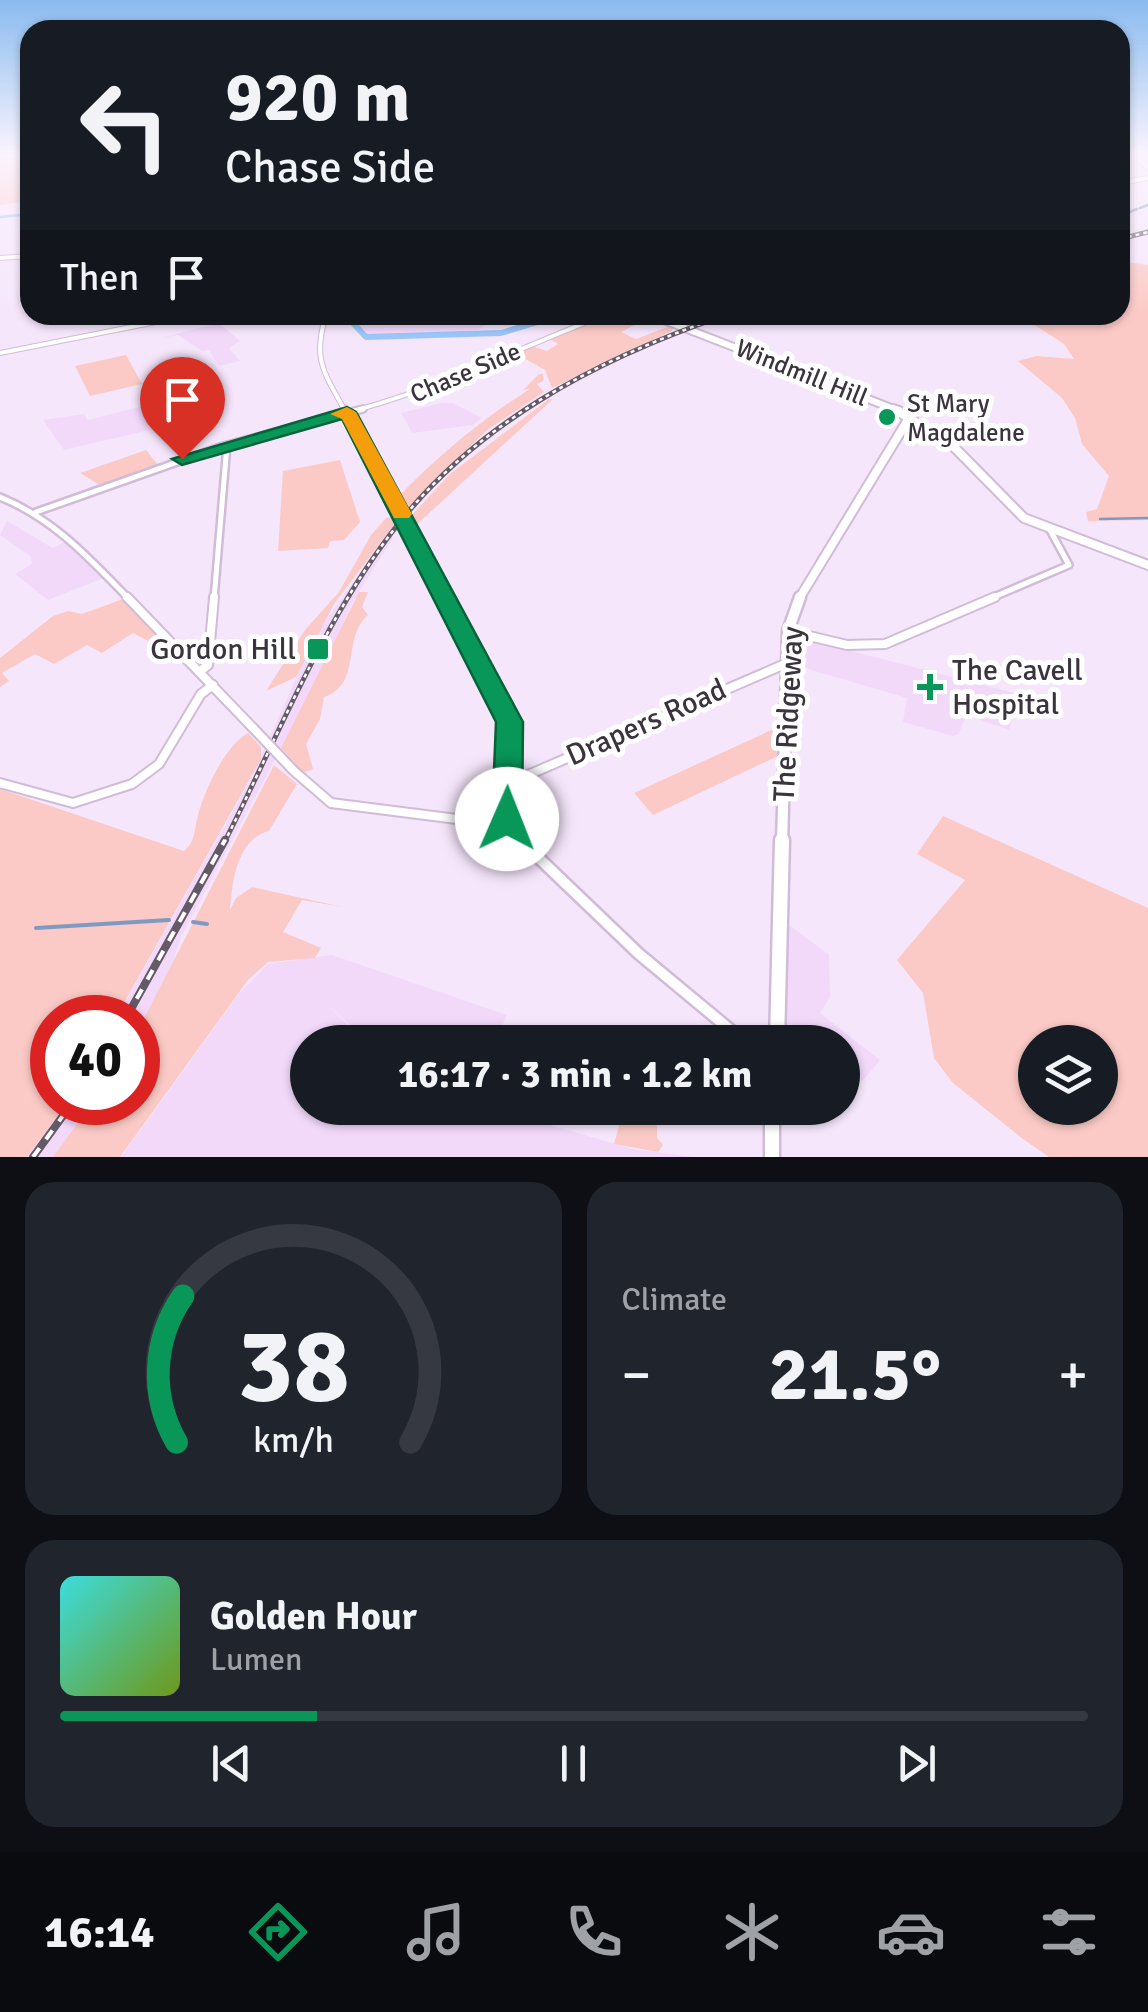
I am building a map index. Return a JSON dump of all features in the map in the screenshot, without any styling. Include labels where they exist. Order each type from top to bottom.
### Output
[{"type":"main road","name":"Windmill Hill","points":[[678,325],[896,410],[958,449],[1017,513],[1050,530],[1148,565]]},
{"type":"main road","name":"The Ridgeway","points":[[777,1025],[788,631],[800,596],[862,502],[909,418]]},
{"type":"main road","points":[[772,1125],[772,1157]]},
{"type":"street","points":[[0,353],[140,325]]},
{"type":"street","points":[[323,325],[316,354],[510,722],[504,825]]},
{"type":"street","name":"Chase Side","points":[[36,512],[227,444],[345,409],[425,392],[480,363],[579,325]]},
{"type":"street","points":[[199,672],[208,665],[227,444]]},
{"type":"street","points":[[0,496],[36,512],[77,545],[294,771],[331,803],[504,825],[639,954],[725,1025]]},
{"type":"street","points":[[788,631],[847,645],[886,644],[1070,564],[1050,530]]},
{"type":"street","name":"Drapers Road","points":[[507,779],[521,778],[785,664]]},
{"type":"street","points":[[0,782],[73,803],[115,791],[145,776],[168,753],[201,694],[213,686]]},
{"type":"shaded area","points":[[1130,262],[1148,265],[1148,520],[1088,521],[1086,512],[1097,509],[1109,476],[1082,444],[1075,418],[1062,398],[1018,361],[1036,356],[1074,359],[1064,344],[1035,325],[1130,325]]},
{"type":"shaded area","points":[[221,325],[240,341],[229,348],[240,361],[219,366],[209,350],[202,351],[178,335],[160,338]]},
{"type":"shaded area","points":[[358,325],[486,325],[478,330],[371,336]]},
{"type":"shaded area","points":[[585,325],[635,325],[621,332],[636,339],[673,325],[672,331],[552,388],[545,370],[515,353],[531,346],[547,351],[558,344],[549,339]]},
{"type":"shaded area","points":[[126,355],[142,384],[90,396],[75,366]]},
{"type":"shaded area","points":[[543,374],[543,381],[537,384],[544,392],[486,431],[404,512],[396,499],[460,440],[530,389],[523,390]]},
{"type":"shaded area","points":[[553,399],[413,528],[408,519],[450,474]]},
{"type":"shaded area","points":[[155,403],[171,425],[64,450],[43,420],[84,414],[88,420]]},
{"type":"shaded area","points":[[453,403],[482,418],[473,425],[412,433],[401,413]]},
{"type":"shaded area","points":[[146,450],[158,465],[103,487],[80,473]]},
{"type":"shaded area","points":[[340,460],[360,522],[344,540],[330,541],[328,548],[278,551],[283,471]]},
{"type":"shaded area","points":[[398,515],[390,518],[396,522],[334,604],[296,677],[266,691],[305,630],[339,592],[371,535],[386,518]]},
{"type":"shaded area","points":[[7,521],[53,548],[67,540],[104,578],[48,600],[15,574],[32,564],[30,556],[0,535]]},
{"type":"shaded area","points":[[386,536],[393,538],[352,603],[322,671],[181,937],[157,995],[129,995],[253,776],[313,639]]},
{"type":"shaded area","points":[[359,592],[368,592],[362,607],[368,615],[355,636],[344,682],[324,697],[320,719],[306,744],[313,769],[303,773],[281,748]]},
{"type":"shaded area","points":[[123,599],[158,636],[148,641],[133,633],[102,653],[87,645],[54,664],[35,654],[2,673],[9,681],[0,687],[0,658],[53,616],[68,611],[82,614]]},
{"type":"shaded area","name":"The Cavell Hospital","points":[[793,636],[1018,694],[1009,730],[966,715],[959,734],[953,736],[903,722],[907,698],[791,664]]},
{"type":"shaded area","points":[[778,727],[778,756],[653,815],[634,793]]},
{"type":"shaded area","points":[[248,733],[261,747],[261,759],[128,995],[30,995],[30,1125],[51,1125],[27,1157],[0,1157],[0,789],[184,851],[193,839],[201,805],[217,769]]},
{"type":"shaded area","points":[[274,765],[297,784],[269,831],[258,836],[243,852],[230,910],[236,898],[252,887],[343,907],[302,900],[283,932],[321,948],[315,958],[268,962],[248,980],[160,1102],[160,995],[156,995]]},
{"type":"shaded area","points":[[943,816],[1148,908],[1148,1157],[1049,1157],[953,1083],[934,1058],[923,993],[897,960],[965,880],[917,854]]},
{"type":"shaded area","points":[[788,924],[829,955],[830,997],[820,1013],[835,1025],[786,1025]]},
{"type":"shaded area","points":[[332,955],[507,1015],[503,1025],[350,1025],[328,1005],[348,1025],[290,1025],[290,1125],[550,1125],[633,1149],[695,1157],[121,1157],[144,1125],[160,1125],[160,1103],[238,995],[268,964]]},
{"type":"shaded area","points":[[860,1044],[880,1060],[863,1081],[860,1079]]},
{"type":"shaded area","points":[[51,1125],[76,1125],[53,1157],[27,1157]]},
{"type":"shaded area","points":[[76,1125],[143,1125],[120,1157],[53,1157]]},
{"type":"shaded area","points":[[619,1125],[657,1125],[657,1138],[663,1145],[658,1152],[614,1144]]},
{"type":"waterway","points":[[1130,212],[1137,209]]},
{"type":"waterway","points":[[0,217],[20,215]]},
{"type":"waterway","points":[[355,325],[366,337],[501,333],[528,325]]},
{"type":"waterway","points":[[1100,519],[1148,518]]},
{"type":"waterway","points":[[36,928],[169,920]]},
{"type":"waterway","points":[[193,922],[207,924]]},
{"type":"railway","points":[[1130,236],[1148,232]]},
{"type":"railway","points":[[224,843],[341,608],[389,536],[422,496],[498,428],[540,400],[631,352],[699,325]]},
{"type":"railway","points":[[139,995],[225,840]]},
{"type":"railway","points":[[33,1157],[56,1125]]},
{"type":"slow traffic","points":[[339,414],[347,412],[402,514]]},
{"type":"place","name":"St Mary Magdalene","points":[[887,417]]},
{"type":"place","name":"Gordon Hill","points":[[318,649]]},
{"type":"place","name":"The Cavell Hospital","points":[[930,687]]},
{"type":"route","points":[[182,459],[347,412],[510,722],[507,819]]}]
